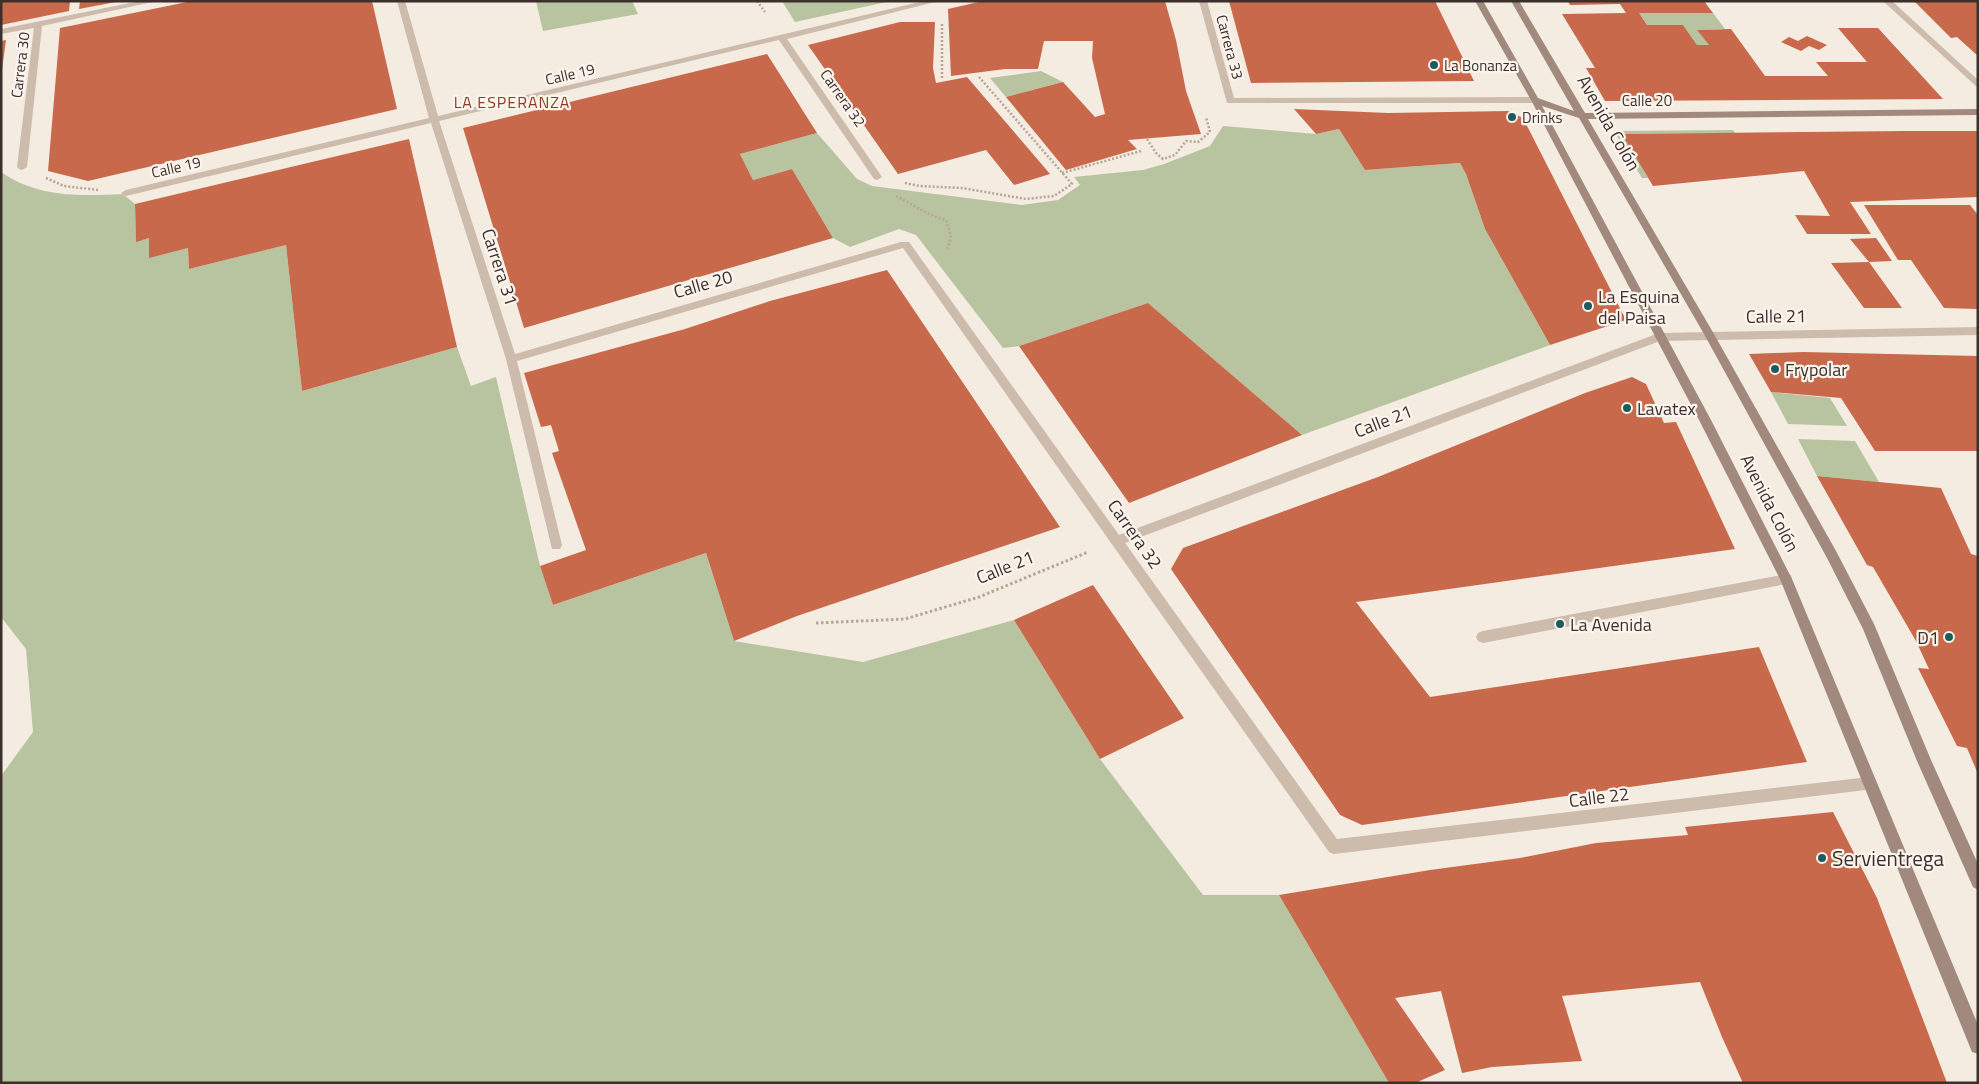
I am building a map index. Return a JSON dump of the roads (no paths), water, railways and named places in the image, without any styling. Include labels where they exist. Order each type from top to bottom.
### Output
[{"type":"main road","name":"Avenida Colón","points":[[1479,1],[1535,100],[1659,337],[1705,420],[1786,579],[1978,1046]]},
{"type":"main road","name":"Avenida Colón","points":[[1515,1],[1709,334],[1827,547],[1869,628],[1924,761],[1978,882]]},
{"type":"main road","name":"Calle 20","points":[[1535,100],[1582,116],[1978,112]]},
{"type":"street","points":[[1,32],[153,1]]},
{"type":"street","name":"Carrera 31","points":[[401,1],[434,120],[510,359],[556,545]]},
{"type":"street","name":"Calle 19","points":[[126,193],[934,1]]},
{"type":"street","name":"Carrera 33","points":[[1203,1],[1230,100]]},
{"type":"street","points":[[1887,1],[1978,84]]},
{"type":"street","name":"Carrera 30","points":[[22,168],[38,25]]},
{"type":"street","name":"Carrera 32","points":[[782,38],[877,177]]},
{"type":"street","name":"Calle 20","points":[[1230,100],[1535,100]]},
{"type":"street","name":"Carrera 32","points":[[905,244],[1334,847]]},
{"type":"street","name":"Calle 20","points":[[510,359],[905,244]]},
{"type":"street","name":"Calle 21","points":[[1116,541],[1659,337],[1709,334],[1978,331]]},
{"type":"street","points":[[1483,637],[1750,584],[1786,579]]},
{"type":"street","name":"Calle 22","points":[[1334,847],[1869,784]]},
{"type":"place","name":"La Bonanza","points":[[1434,65]]},
{"type":"place","name":"Drinks","points":[[1512,117]]},
{"type":"place","name":"La Esquina del Paisa","points":[[1588,306]]},
{"type":"place","name":"Frypolar","points":[[1775,369]]},
{"type":"place","name":"Lavatex","points":[[1627,408]]},
{"type":"place","name":"La Avenida","points":[[1560,624]]},
{"type":"place","name":"D1","points":[[1949,637]]},
{"type":"place","name":"Servientrega","points":[[1822,858]]},
{"type":"district","name":"LA ESPERANZA","points":[[512,102]]}]
